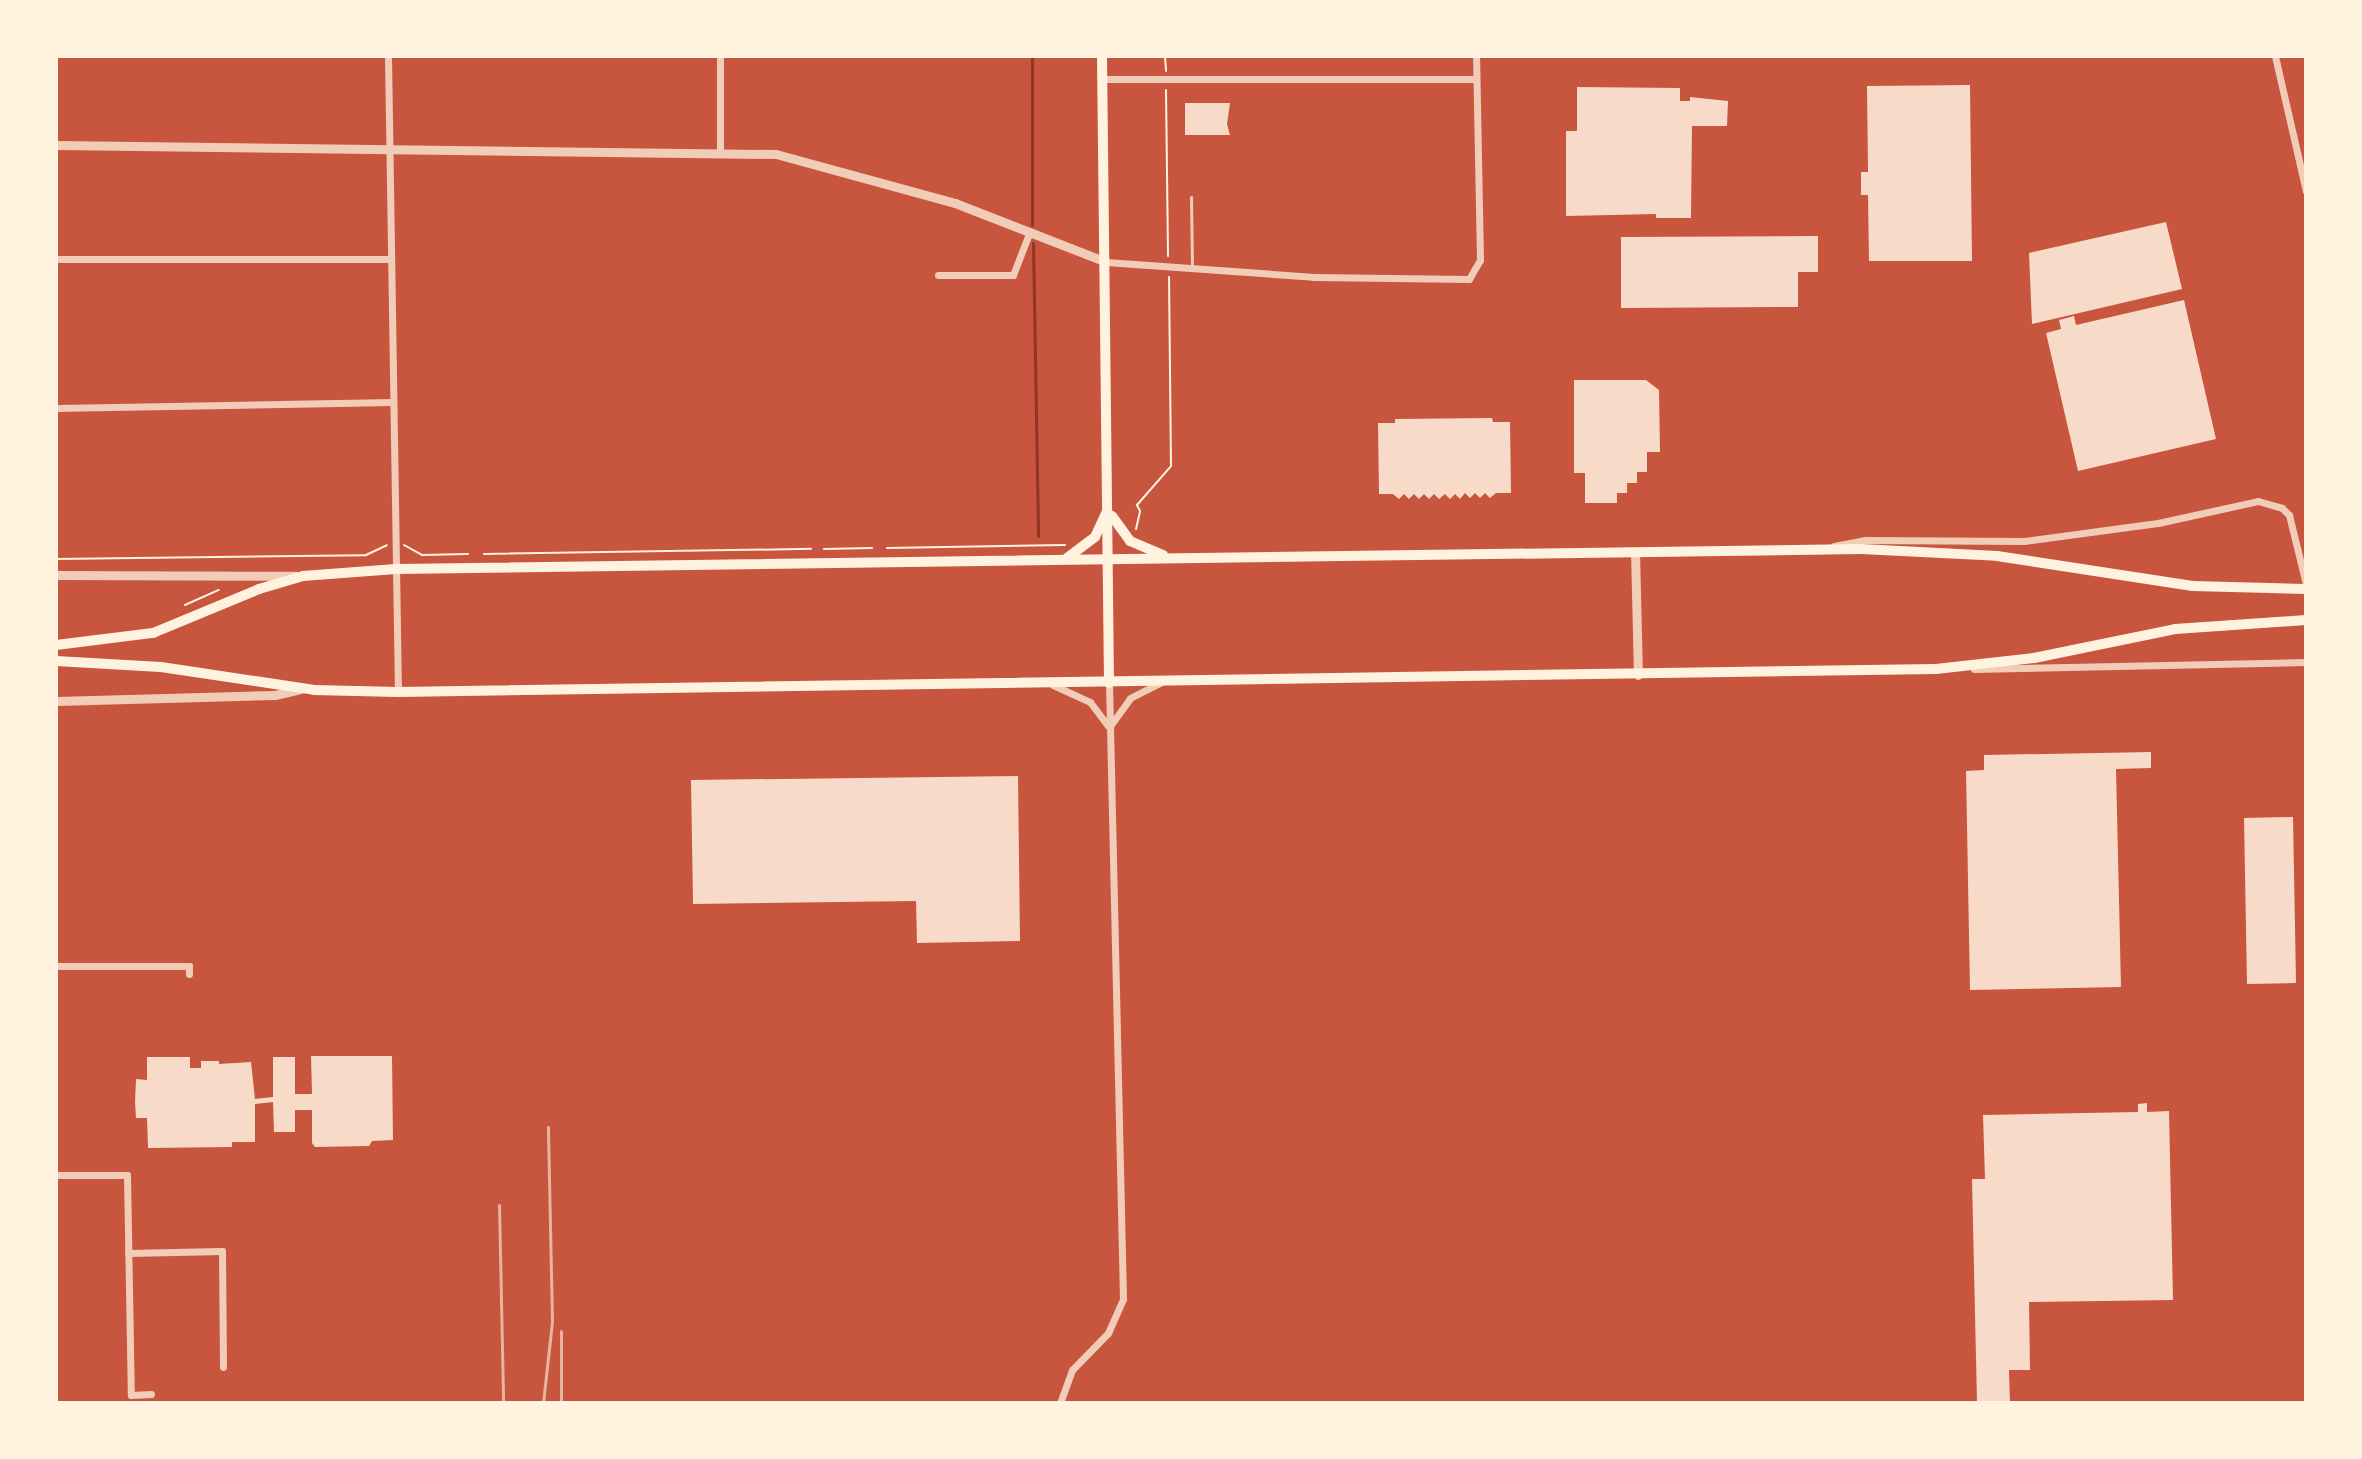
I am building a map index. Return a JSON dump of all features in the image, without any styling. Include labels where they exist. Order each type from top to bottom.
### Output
[{"type":"main road","points":[[1102,56],[1109,683]]},
{"type":"main road","points":[[1109,506],[1115,522],[1130,541],[1174,559]]},
{"type":"main road","points":[[1061,560],[1090,543],[1109,506]]},
{"type":"main road","points":[[56,645],[153,633],[259,589],[303,576],[396,569],[1817,550],[1967,553],[2163,583],[2277,589],[2306,586]]},
{"type":"main road","points":[[56,661],[161,667],[303,688],[398,692],[1638,675],[1936,669],[2034,658],[2186,628],[2306,620]]},
{"type":"street","points":[[388,56],[398,692]]},
{"type":"street","points":[[720,56],[720,151]]},
{"type":"street","points":[[56,145],[720,151],[797,158],[955,203],[1106,262],[1192,271],[1344,278],[1469,279],[1480,260],[1476,56]]},
{"type":"street","points":[[2275,56],[2306,191]]},
{"type":"street","points":[[1103,79],[1476,79]]},
{"type":"street","points":[[938,275],[1013,275],[1030,231]]},
{"type":"street","points":[[56,259],[391,259]]},
{"type":"street","points":[[56,408],[393,402]]},
{"type":"street","points":[[1817,550],[1865,540],[2024,541],[2158,523],[2258,501],[2282,508],[2289,515],[2306,586]]},
{"type":"street","points":[[1635,552],[1638,675]]},
{"type":"street","points":[[56,575],[303,576]]},
{"type":"street","points":[[1936,669],[2306,662]]},
{"type":"street","points":[[1109,727],[1130,698],[1161,682]]},
{"type":"street","points":[[1047,683],[1090,702],[1109,727]]},
{"type":"street","points":[[1060,1403],[1072,1370],[1108,1333],[1123,1299],[1109,683]]},
{"type":"street","points":[[56,701],[275,695],[303,688]]},
{"type":"street","points":[[56,966],[189,966],[189,974]]},
{"type":"street","points":[[56,1175],[127,1175],[131,1395],[151,1394]]},
{"type":"street","points":[[128,1253],[222,1251],[223,1367]]},
{"type":"lane","points":[[1191,197],[1192,271]]},
{"type":"path","points":[[1165,56],[1166,79]]},
{"type":"path","points":[[1166,89],[1168,263]]},
{"type":"path","points":[[1135,535],[1140,511],[1137,505],[1171,466],[1168,274]]},
{"type":"path","points":[[887,548],[1055,546],[1072,542]]},
{"type":"path","points":[[56,559],[366,555],[388,545]]},
{"type":"path","points":[[402,545],[422,555],[468,554]]},
{"type":"path","points":[[824,549],[872,548]]},
{"type":"path","points":[[484,554],[811,549]]},
{"type":"path","points":[[185,605],[219,590]]},
{"type":"building","points":[[1970,85],[1972,261],[1869,261],[1868,195],[1861,195],[1861,172],[1868,172],[1867,86]]},
{"type":"building","points":[[1577,87],[1680,88],[1680,101],[1690,101],[1690,97],[1728,101],[1727,126],[1692,126],[1691,218],[1656,218],[1656,214],[1566,216],[1566,131],[1577,131]]},
{"type":"building","points":[[1185,103],[1230,103],[1227,124],[1230,135],[1185,135]]},
{"type":"building","points":[[2166,222],[2182,289],[2032,324],[2029,253]]},
{"type":"building","points":[[1818,236],[1818,272],[1798,272],[1798,307],[1621,308],[1621,237]]},
{"type":"building","points":[[2184,300],[2216,439],[2078,471],[2046,333],[2061,329],[2059,320],[2074,316],[2076,325]]},
{"type":"building","points":[[1574,380],[1646,380],[1659,390],[1660,452],[1647,452],[1647,472],[1637,472],[1637,483],[1627,483],[1627,493],[1617,493],[1617,503],[1585,503],[1585,473],[1574,473]]},
{"type":"building","points":[[1492,418],[1493,422],[1510,422],[1511,493],[1496,493],[1490,498],[1485,493],[1480,498],[1475,493],[1470,498],[1465,493],[1460,499],[1455,494],[1450,499],[1445,494],[1439,499],[1434,494],[1429,499],[1424,494],[1419,499],[1414,494],[1409,499],[1404,494],[1399,499],[1393,494],[1379,494],[1378,423],[1395,423],[1395,419]]},
{"type":"building","points":[[2151,752],[2151,768],[2116,769],[2121,987],[1970,990],[1966,771],[1984,770],[1984,755]]},
{"type":"building","points":[[1018,776],[1020,941],[917,943],[916,901],[693,904],[691,780]]},
{"type":"building","points":[[2293,817],[2296,983],[2247,984],[2244,818]]},
{"type":"building","points":[[311,1056],[392,1056],[393,1140],[372,1141],[369,1146],[315,1147],[312,1143],[312,1110],[295,1110],[295,1132],[274,1132],[273,1102],[255,1104],[255,1142],[232,1142],[232,1147],[148,1148],[147,1118],[136,1118],[135,1102],[136,1079],[147,1080],[147,1057],[190,1057],[190,1068],[201,1068],[201,1061],[219,1061],[219,1064],[251,1062],[255,1099],[273,1097],[273,1057],[295,1057],[295,1094],[312,1094]]},
{"type":"building","points":[[2147,1103],[2147,1112],[2169,1111],[2173,1300],[2029,1302],[2030,1370],[2009,1370],[2010,1403],[1977,1403],[1972,1179],[1985,1179],[1983,1115],[2138,1112],[2138,1104]]},
{"type":"waterway","points":[[1032,56],[1032,225]]},
{"type":"waterway","points":[[1033,243],[1038,536]]},
{"type":"railway","points":[[543,1403],[552,1321],[548,1127]]},
{"type":"railway","points":[[499,1205],[503,1403]]},
{"type":"railway","points":[[561,1331],[561,1403]]}]
